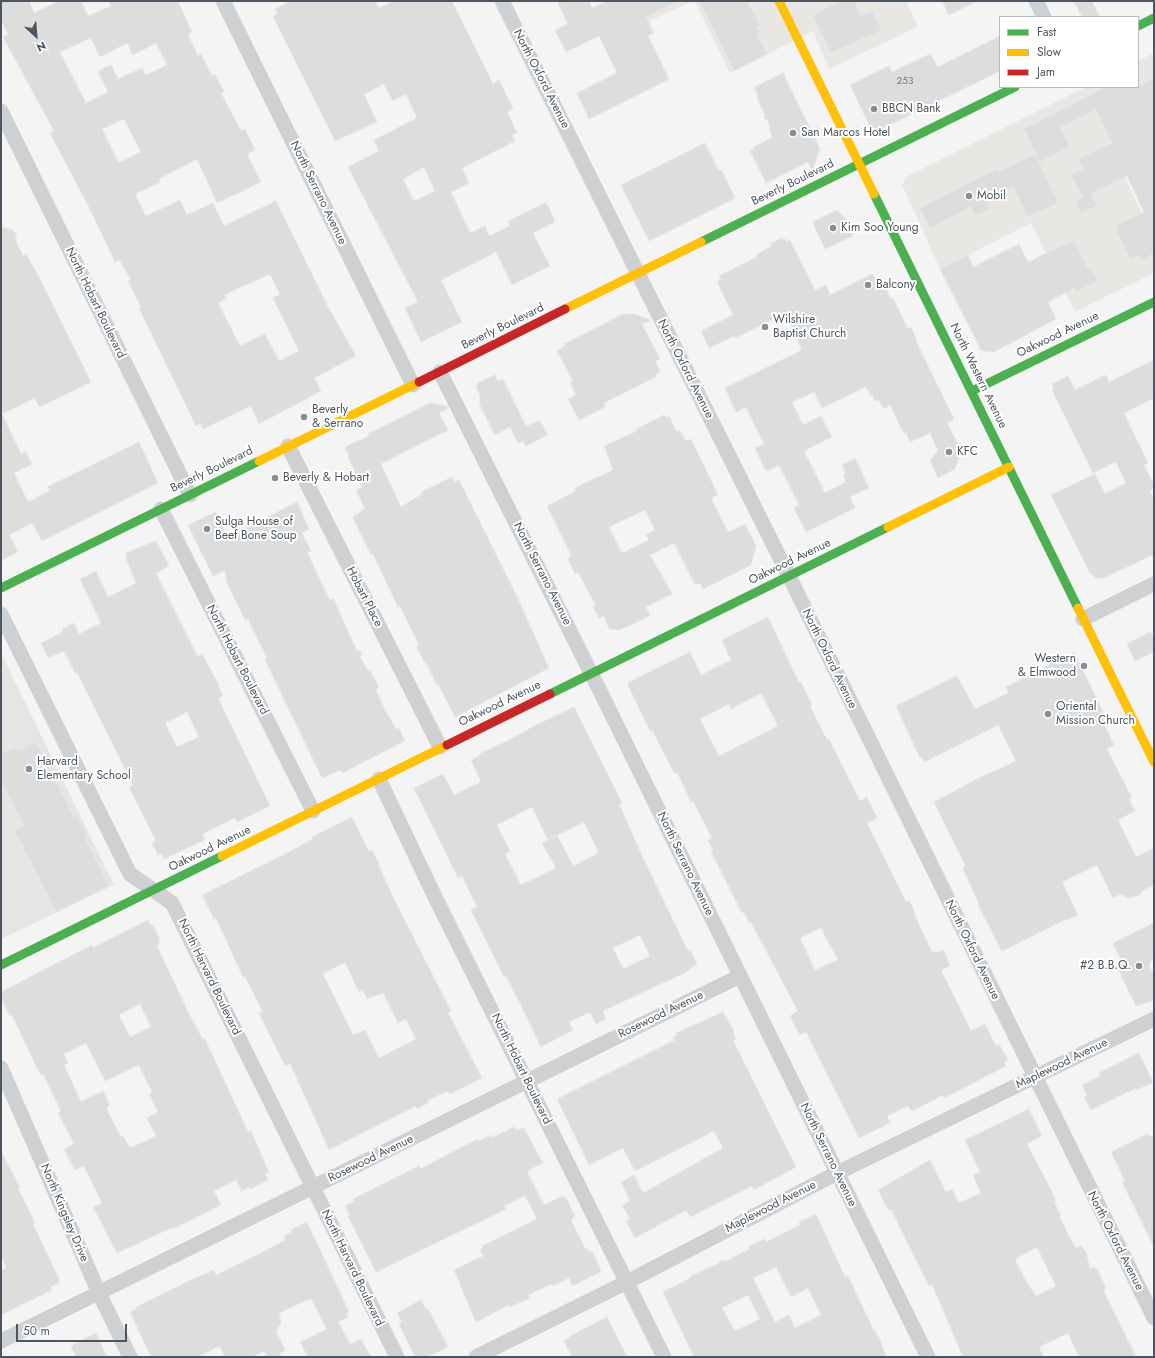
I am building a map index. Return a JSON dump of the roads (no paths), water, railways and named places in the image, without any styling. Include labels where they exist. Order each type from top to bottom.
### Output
[{"type":"main road","name":"North Western Avenue","points":[[779,1],[1154,762]]},
{"type":"main road","points":[[1139,26],[1154,18]]},
{"type":"main road","name":"Beverly Boulevard","points":[[1,588],[1013,88]]},
{"type":"main road","name":"Oakwood Avenue","points":[[972,391],[1154,302]]},
{"type":"main road","name":"Oakwood Avenue","points":[[1,965],[313,812],[591,672],[1009,467]]},
{"type":"street","name":"North Serrano Avenue","points":[[223,1],[413,385]]},
{"type":"street","name":"North Oxford Avenue","points":[[502,1],[1154,1318]]},
{"type":"street","points":[[1036,1],[1044,16]]},
{"type":"street","name":"North Hobart Boulevard","points":[[1,112],[190,494]]},
{"type":"street","name":"North Serrano Avenue","points":[[440,372],[591,672],[928,1357]]},
{"type":"street","name":"Hobart Place","points":[[288,446],[440,748]]},
{"type":"street","name":"North Hobart Boulevard","points":[[160,509],[313,812]]},
{"type":"street","points":[[1083,619],[1154,584]]},
{"type":"street","name":"North Harvard Boulevard","points":[[1,614],[130,874],[172,903],[397,1357]]},
{"type":"street","name":"North Hobart Boulevard","points":[[379,779],[527,1082],[664,1357]]},
{"type":"street","name":"Rosewood Avenue","points":[[1,1341],[740,976]]},
{"type":"street","name":"Maplewood Avenue","points":[[476,1357],[627,1282],[837,1173],[1154,1019]]},
{"type":"street","name":"North Kingsley Drive","points":[[1,1068],[99,1293],[130,1357]]},
{"type":"place","name":"BBCN Bank","points":[[874,109]]},
{"type":"place","name":"San Marcos Hotel","points":[[793,133]]},
{"type":"place","name":"Mobil","points":[[969,196]]},
{"type":"place","name":"Kim Soo Young","points":[[833,228]]},
{"type":"place","name":"Balcony","points":[[868,285]]},
{"type":"place","name":"Wilshire Baptist Church","points":[[765,327]]},
{"type":"place","name":"Beverly & Serrano","points":[[304,417]]},
{"type":"place","name":"KFC","points":[[949,452]]},
{"type":"place","name":"Beverly & Hobart","points":[[275,478]]},
{"type":"place","name":"Sulga House of Beef Bone Soup","points":[[207,529]]},
{"type":"place","name":"Western & Elmwood","points":[[1084,666]]},
{"type":"place","name":"Oriental Mission Church","points":[[1048,714]]},
{"type":"place","name":"Harvard Elementary School","points":[[29,769]]},
{"type":"place","name":"#2 B.B.Q.","points":[[1139,966]]}]
